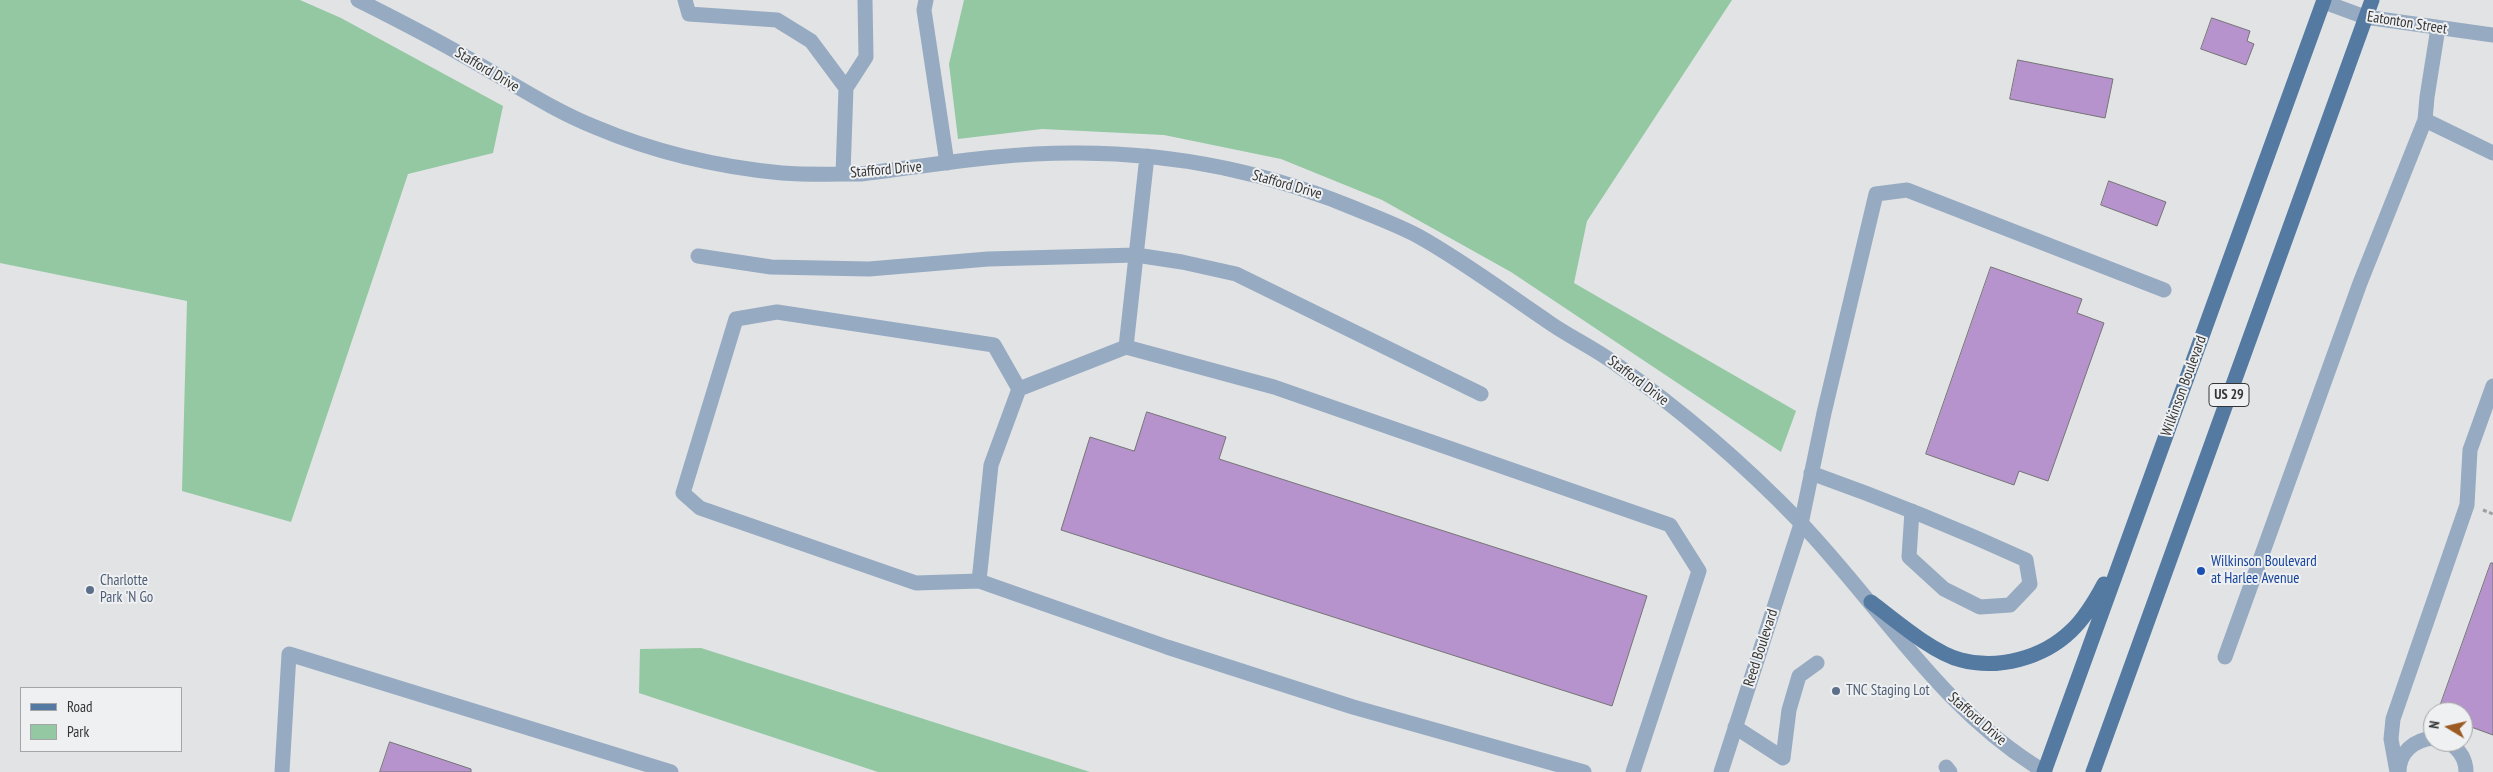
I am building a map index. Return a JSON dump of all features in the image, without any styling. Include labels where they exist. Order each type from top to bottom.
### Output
[{"type":"main road","name":"US 29","points":[[2092,772],[2372,0]]},
{"type":"main road","name":"Wilkinson Boulevard","points":[[2044,772],[2324,1]]},
{"type":"main road","points":[[1870,602],[1926,642],[1959,660],[1988,665],[2015,661],[2048,648],[2071,631],[2093,604],[2129,539]]},
{"type":"street","name":"Stafford Drive","points":[[358,0],[479,64],[531,96],[596,128],[658,150],[734,166],[783,173],[842,174],[861,174],[1009,156],[1076,152],[1147,156],[1198,162],[1263,176],[1322,194],[1413,233],[1487,278],[1550,323],[1612,361],[1703,430],[1802,524],[1870,602],[1938,685],[1979,723],[2017,754],[2044,772]]},
{"type":"street","points":[[685,0],[689,14],[777,20],[811,41],[846,88]]},
{"type":"street","points":[[842,174],[846,88],[866,57],[865,0]]},
{"type":"street","points":[[926,0],[924,10],[947,164]]},
{"type":"street","name":"Eatonton Street","points":[[2324,1],[2365,17],[2493,35]]},
{"type":"street","points":[[2226,657],[2360,283],[2425,120],[2438,28]]},
{"type":"street","points":[[2425,120],[2493,153]]},
{"type":"street","points":[[1126,347],[1147,156]]},
{"type":"street","name":"Reed Boulevard","points":[[1721,772],[1802,524],[1811,473],[1876,194],[1907,190],[2164,290]]},
{"type":"street","points":[[698,256],[771,267],[869,269],[988,259],[1136,255],[1236,274],[1481,394]]},
{"type":"street","points":[[1019,389],[994,345],[777,312],[736,319],[683,493],[700,508],[916,584],[979,581],[1167,647],[1353,707],[1584,772]]},
{"type":"street","points":[[979,581],[991,465],[1019,389],[1126,347],[1274,388],[1670,525],[1699,571],[1633,772]]},
{"type":"street","points":[[2398,772],[2391,738],[2394,719],[2467,505],[2470,450],[2493,386]]},
{"type":"street","points":[[1811,473],[1912,511],[2026,560],[2030,584],[2010,605],[1980,607],[1944,590],[1909,557],[1912,511]]},
{"type":"street","points":[[282,772],[289,654],[671,772]]},
{"type":"street","points":[[1735,727],[1783,758],[1789,710],[1799,676],[1817,663]]},
{"type":"street","points":[[2398,772],[2402,758],[2407,750],[2423,739]]},
{"type":"street","points":[[2460,752],[2463,757],[2466,772]]},
{"type":"path","points":[[2480,509],[2493,514]]},
{"type":"green space","points":[[0,0],[300,0],[341,18],[503,106],[493,153],[408,174],[291,522],[182,491],[187,301],[0,263]]},
{"type":"green space","points":[[964,0],[1732,0],[1587,221],[1574,283],[1796,411],[1781,452],[1511,272],[1382,200],[1281,159],[1164,135],[1042,129],[958,139],[949,64]]},
{"type":"green space","points":[[701,648],[1090,772],[878,772],[639,693],[640,649]]},
{"type":"building","points":[[2212,18],[2250,31],[2247,41],[2254,44],[2246,65],[2201,49]]},
{"type":"building","points":[[2018,60],[2113,79],[2105,118],[2010,99]]},
{"type":"building","points":[[2109,181],[2166,202],[2157,226],[2101,205]]},
{"type":"building","points":[[1991,267],[2082,299],[2077,313],[2104,323],[2048,481],[2019,471],[2014,485],[1926,454]]},
{"type":"building","points":[[1147,412],[1226,437],[1219,459],[1647,596],[1612,706],[1061,530],[1090,437],[1134,451]]},
{"type":"building","points":[[2491,563],[2493,563],[2493,735],[2473,728],[2473,702],[2442,702]]},
{"type":"building","points":[[390,742],[471,769],[471,772],[380,772]]},
{"type":"place","name":"Wilkinson Boulevard at Harlee Avenue","points":[[2201,571]]},
{"type":"place","name":"Charlotte Park 'N Go","points":[[90,590]]},
{"type":"place","name":"TNC Staging Lot","points":[[1836,691]]}]
